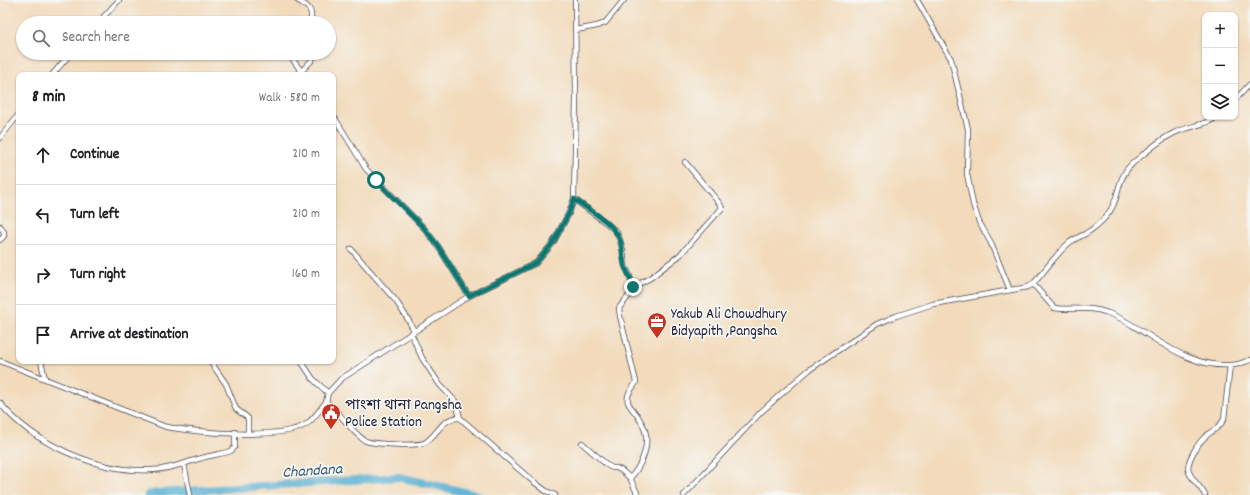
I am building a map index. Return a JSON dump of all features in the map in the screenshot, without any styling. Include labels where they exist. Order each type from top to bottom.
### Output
[{"type":"street","points":[[104,16],[119,0]]},
{"type":"street","points":[[297,0],[309,8],[312,16]]},
{"type":"street","points":[[0,361],[166,427],[202,432],[248,433],[282,431],[304,426],[312,420],[326,402],[328,393],[341,379],[469,296],[536,263],[553,243],[569,213],[574,199],[575,0]]},
{"type":"street","points":[[576,30],[605,23],[624,0]]},
{"type":"street","points":[[916,0],[951,59],[968,129],[967,174],[973,204],[979,222],[990,241],[1010,290]]},
{"type":"street","points":[[55,72],[65,60]]},
{"type":"street","points":[[293,60],[301,72]]},
{"type":"street","points":[[303,72],[312,60]]},
{"type":"street","points":[[1238,97],[1250,84]]},
{"type":"street","points":[[0,138],[16,118]]},
{"type":"street","points":[[684,495],[761,412],[781,394],[809,370],[877,324],[933,304],[1028,287],[1033,284],[1070,242],[1102,221],[1108,214],[1113,206],[1122,175],[1132,164],[1173,133],[1197,126],[1210,120]]},
{"type":"street","points":[[336,121],[366,169],[424,228],[438,246],[469,296]]},
{"type":"street","points":[[633,287],[650,278],[680,255],[722,208],[685,162]]},
{"type":"street","points":[[574,199],[616,231],[623,251],[625,266],[633,287],[632,292],[619,308],[636,382],[629,393],[628,403],[642,425],[646,437],[646,446],[639,466],[630,478]]},
{"type":"street","points":[[0,226],[4,232],[4,236],[0,240]]},
{"type":"street","points":[[351,249],[396,301],[409,322],[426,363],[440,385],[456,402],[460,418],[529,478],[554,495]]},
{"type":"street","points":[[1033,284],[1054,308],[1089,308],[1109,313],[1122,318],[1162,344],[1206,364],[1230,365],[1250,360]]},
{"type":"street","points":[[42,364],[45,379]]},
{"type":"street","points":[[212,364],[226,384],[236,409],[248,418],[248,433]]},
{"type":"street","points":[[303,364],[313,379],[328,393]]},
{"type":"street","points":[[1205,495],[1188,471],[1188,467],[1192,455],[1203,439],[1222,423],[1230,365]]},
{"type":"street","points":[[326,402],[336,410],[361,438],[373,443],[418,445],[426,442],[448,420],[460,418]]},
{"type":"street","points":[[0,403],[18,422],[42,439],[62,450],[95,463],[137,470],[164,469],[203,457],[232,451],[235,447],[235,432]]},
{"type":"street","points":[[582,443],[607,465],[621,470],[630,478],[638,495]]},
{"type":"street","points":[[184,464],[190,495]]},
{"type":"waterway","name":"Chandana","points":[[148,495],[156,493],[399,477],[477,495]]},
{"type":"place","name":"Yakub Ali Chowdhury Bidyapith ,Pangsha","points":[[657,339]]},
{"type":"place","name":"পাংশা থানা Pangsha Police Station","points":[[331,430]]},
{"type":"route","points":[[376,180],[424,228],[438,246],[469,296],[536,263],[542,258],[562,228],[574,199],[616,231],[623,251],[625,266],[633,287]]}]
